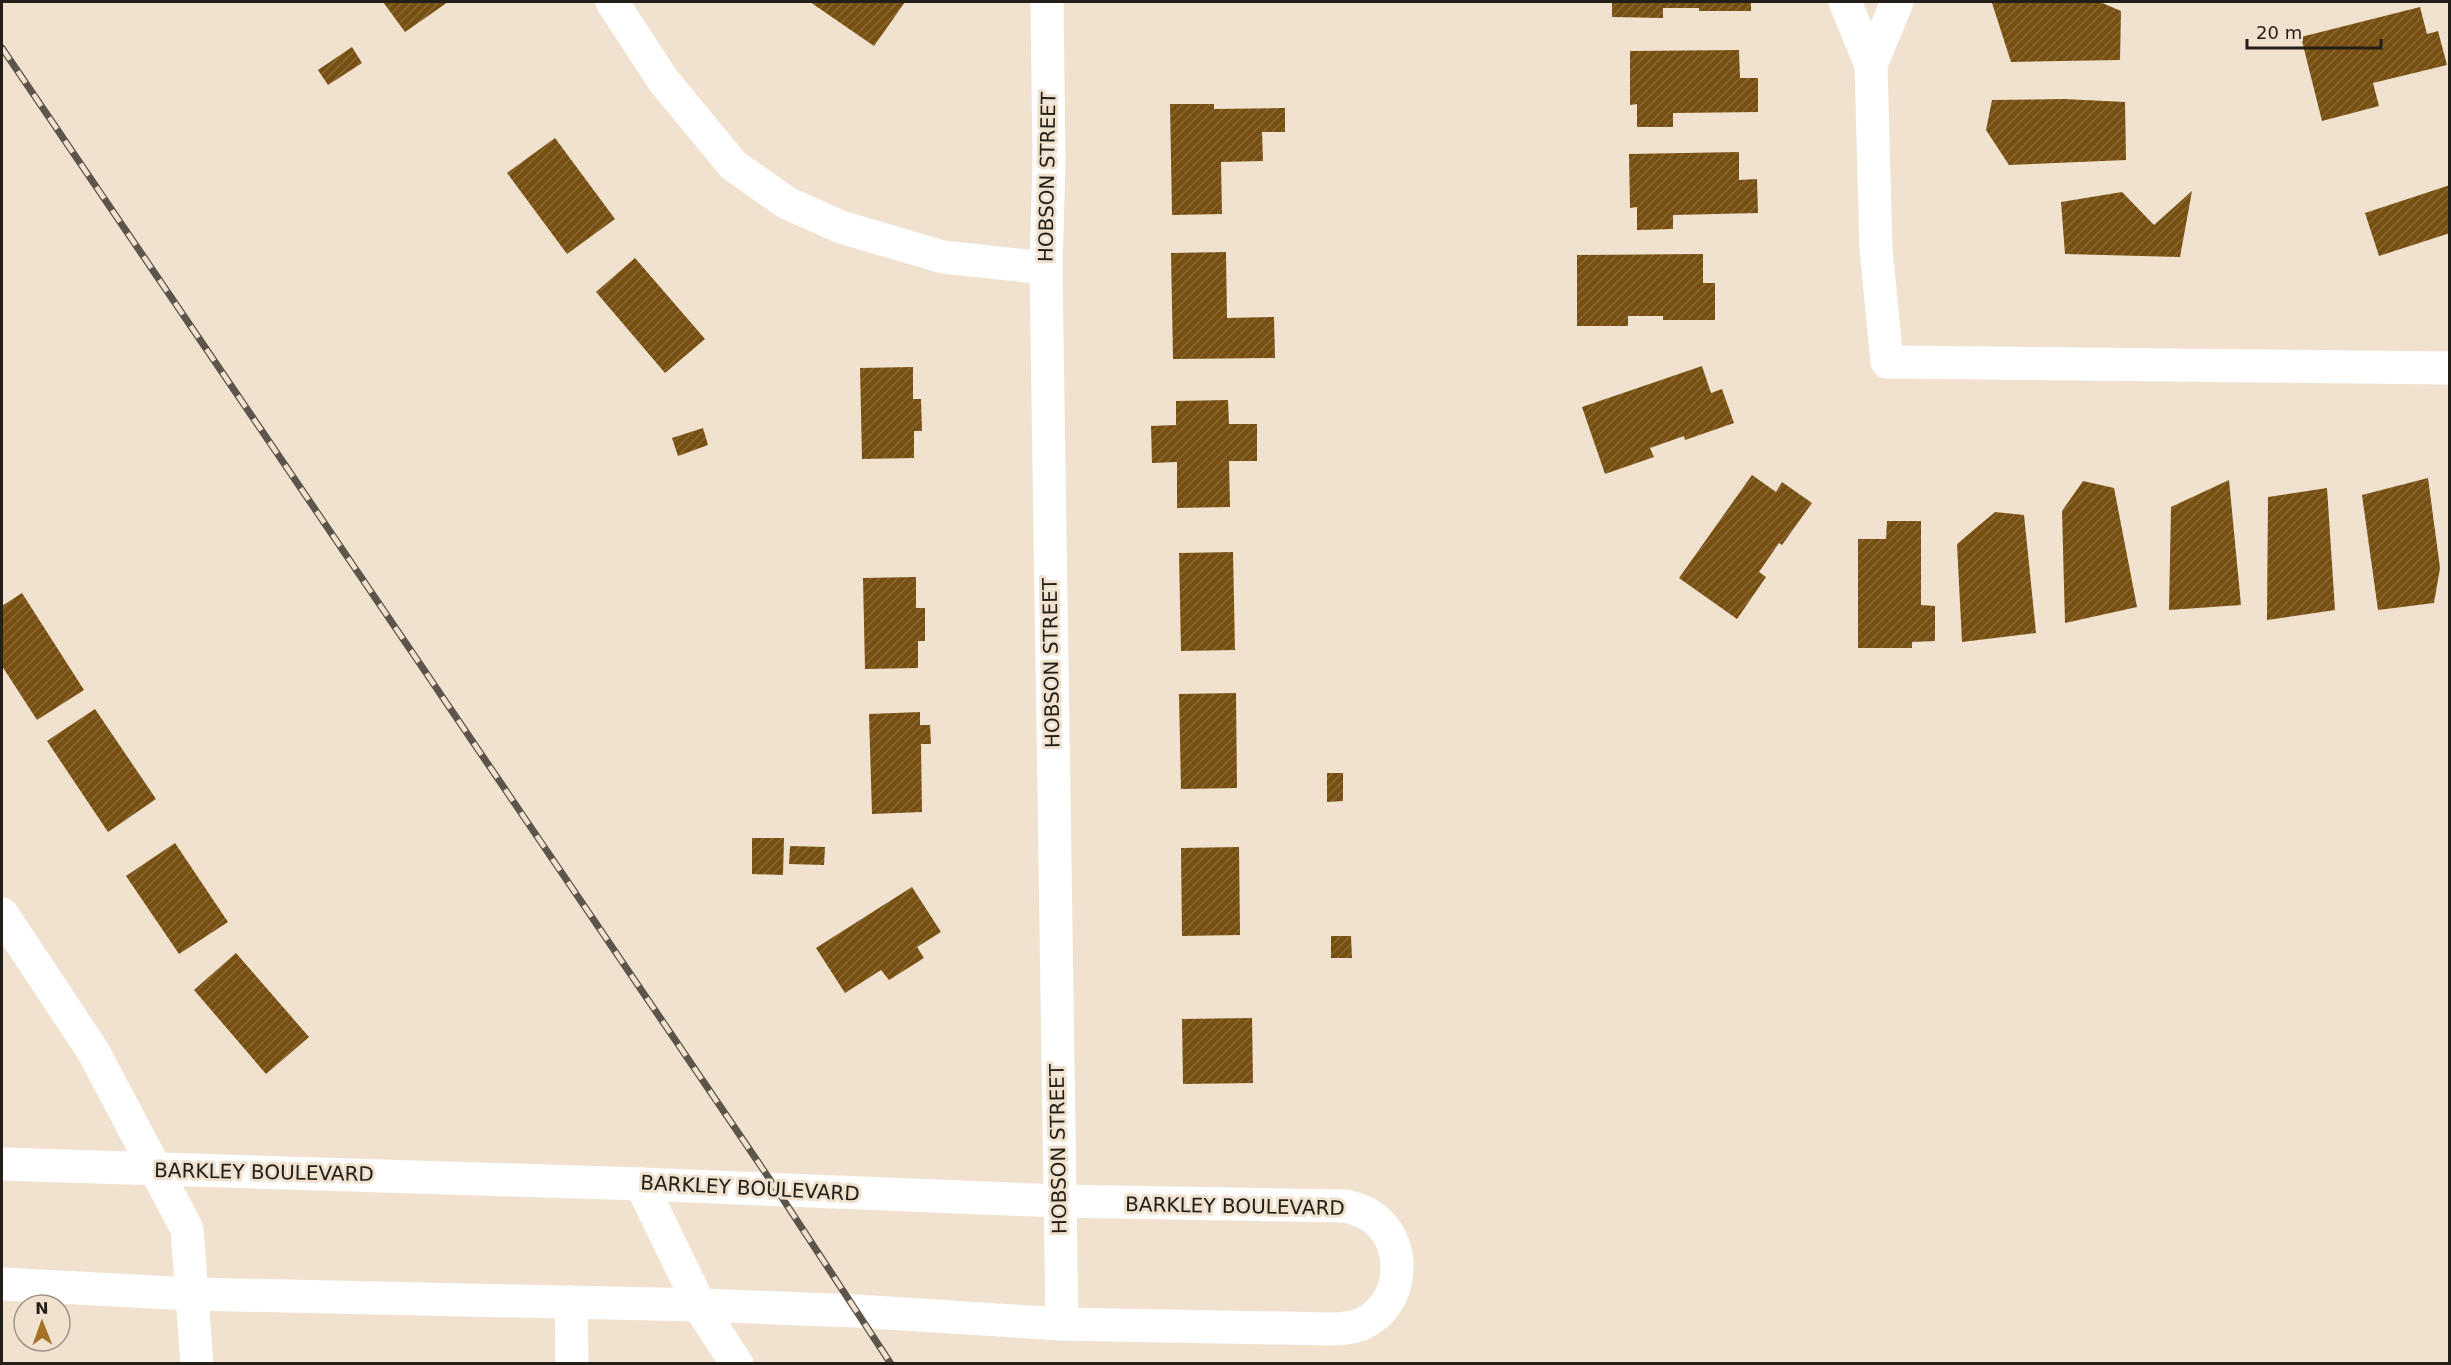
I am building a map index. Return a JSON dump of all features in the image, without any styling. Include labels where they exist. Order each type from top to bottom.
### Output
[{"type":"street","points":[[612,2],[663,80],[733,165],[788,203],[841,227],[943,257],[1046,268]]},
{"type":"street","name":"HOBSON STREET","points":[[1047,2],[1049,161],[1046,268],[1058,1202],[1062,1324]]},
{"type":"street","points":[[1845,2],[1871,65],[1876,249],[1887,362],[2450,368]]},
{"type":"street","points":[[1871,65],[1897,2]]},
{"type":"street","points":[[2,914],[93,1051],[187,1229],[197,1364]]},
{"type":"street","name":"BARKLEY BOULEVARD","points":[[2,1164],[641,1184],[1058,1202],[1346,1206],[1363,1211],[1377,1220],[1388,1233],[1395,1249],[1398,1266],[1396,1283],[1389,1299],[1379,1312],[1364,1323],[1348,1328],[1062,1324],[856,1311],[700,1305],[192,1294],[2,1284]]},
{"type":"street","points":[[641,1184],[700,1305],[737,1364]]},
{"type":"street","points":[[571,1302],[572,1364]]},
{"type":"building","points":[[383,2],[448,2],[405,32]]},
{"type":"building","points":[[810,2],[905,2],[874,46]]},
{"type":"building","points":[[1612,2],[1751,2],[1751,11],[1663,8],[1663,18],[1612,17]]},
{"type":"building","points":[[2100,2],[2121,11],[2120,60],[2011,62],[1992,3]]},
{"type":"building","points":[[2420,7],[2427,34],[2438,31],[2447,65],[2373,83],[2379,106],[2322,121],[2301,37]]},
{"type":"building","points":[[352,47],[362,63],[328,85],[318,70]]},
{"type":"building","points":[[1739,50],[1740,78],[1758,78],[1758,112],[1673,113],[1673,127],[1637,127],[1637,104],[1630,105],[1630,51]]},
{"type":"building","points":[[2064,99],[2125,102],[2126,160],[2009,165],[1986,130],[1992,100]]},
{"type":"building","points":[[1170,104],[1214,104],[1214,109],[1285,108],[1285,132],[1262,132],[1263,161],[1221,162],[1222,214],[1172,215]]},
{"type":"building","points":[[555,138],[615,219],[567,254],[507,173]]},
{"type":"building","points":[[1739,152],[1739,180],[1757,179],[1758,213],[1673,215],[1673,229],[1637,230],[1637,207],[1630,208],[1629,154]]},
{"type":"building","points":[[2450,185],[2450,233],[2379,256],[2365,213]]},
{"type":"building","points":[[2192,191],[2180,257],[2065,254],[2061,202],[2122,192],[2154,225]]},
{"type":"building","points":[[1226,252],[1227,318],[1274,317],[1275,358],[1173,359],[1171,253]]},
{"type":"building","points":[[1703,254],[1703,283],[1715,283],[1715,320],[1663,320],[1663,316],[1628,316],[1628,326],[1577,326],[1577,255]]},
{"type":"building","points":[[635,258],[705,339],[665,373],[596,292]]},
{"type":"building","points":[[1702,366],[1711,393],[1722,389],[1734,423],[1685,440],[1684,436],[1650,448],[1654,457],[1605,474],[1582,407]]},
{"type":"building","points":[[913,367],[913,399],[921,399],[922,431],[914,431],[914,458],[862,459],[860,368]]},
{"type":"building","points":[[1228,400],[1229,424],[1257,424],[1257,461],[1229,461],[1230,507],[1177,508],[1177,462],[1152,463],[1151,426],[1176,425],[1176,401]]},
{"type":"building","points":[[703,428],[708,445],[678,456],[672,438]]},
{"type":"building","points":[[1752,475],[1776,492],[1782,482],[1812,503],[1782,545],[1779,543],[1759,572],[1766,577],[1737,619],[1679,578]]},
{"type":"building","points":[[2428,478],[2440,568],[2434,603],[2378,610],[2362,495]]},
{"type":"building","points":[[2229,480],[2241,605],[2169,610],[2171,507]]},
{"type":"building","points":[[2083,481],[2114,488],[2137,607],[2065,623],[2062,511]]},
{"type":"building","points":[[2327,488],[2335,610],[2267,620],[2268,497]]},
{"type":"building","points":[[1995,512],[2024,515],[2036,633],[1962,642],[1957,544]]},
{"type":"building","points":[[1887,521],[1921,521],[1921,605],[1935,606],[1935,641],[1912,642],[1912,648],[1858,648],[1858,539],[1886,539]]},
{"type":"building","points":[[1233,552],[1235,650],[1181,651],[1179,553]]},
{"type":"building","points":[[916,577],[916,608],[925,608],[925,641],[918,641],[918,668],[865,669],[863,578]]},
{"type":"building","points":[[22,593],[84,690],[37,720],[2,666],[2,606]]},
{"type":"building","points":[[1236,693],[1237,788],[1181,789],[1179,694]]},
{"type":"building","points":[[95,709],[156,799],[108,832],[47,741]]},
{"type":"building","points":[[920,712],[920,725],[930,725],[931,744],[921,744],[922,812],[872,814],[869,714]]},
{"type":"building","points":[[1327,773],[1343,773],[1343,801],[1327,802]]},
{"type":"building","points":[[752,838],[784,838],[783,875],[752,874]]},
{"type":"building","points":[[175,843],[228,922],[179,954],[126,876]]},
{"type":"building","points":[[790,846],[825,847],[824,865],[789,864]]},
{"type":"building","points":[[1239,847],[1240,935],[1182,936],[1181,848]]},
{"type":"building","points":[[912,887],[941,932],[917,947],[924,958],[889,980],[881,970],[845,993],[816,948]]},
{"type":"building","points":[[1331,936],[1351,936],[1352,958],[1331,958]]},
{"type":"building","points":[[236,953],[309,1037],[266,1074],[194,990]]},
{"type":"building","points":[[1252,1018],[1253,1083],[1183,1084],[1182,1019]]},
{"type":"railway","points":[[2,48],[777,1190],[891,1364]]}]
